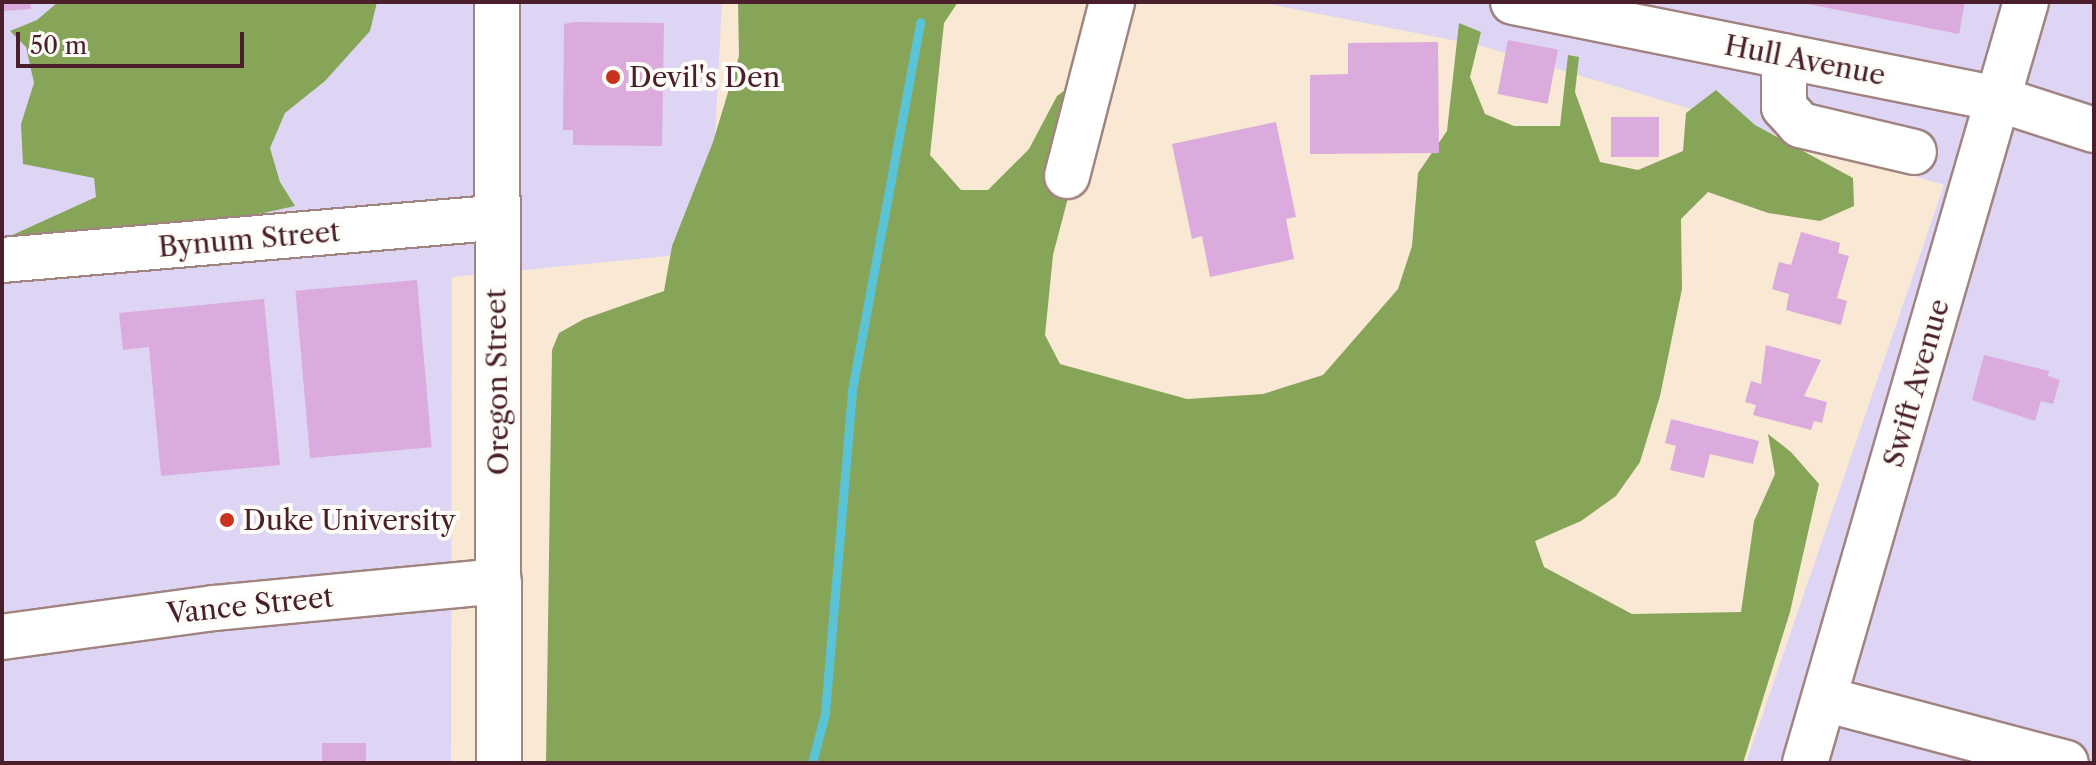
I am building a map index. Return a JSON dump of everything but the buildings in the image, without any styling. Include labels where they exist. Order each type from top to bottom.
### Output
[{"type":"street","name":"Oregon Street","points":[[497,2],[495,218],[499,763]]},
{"type":"street","points":[[1067,176],[1112,2]]},
{"type":"street","name":"Hull Avenue","points":[[1513,2],[1998,99],[2094,130]]},
{"type":"street","name":"Swift Avenue","points":[[1805,763],[2026,2]]},
{"type":"street","points":[[1784,56],[1784,107],[1800,125],[1914,152]]},
{"type":"street","name":"Bynum Street","points":[[2,260],[495,218]]},
{"type":"street","name":"Vance Street","points":[[2,637],[214,608],[499,581]]},
{"type":"street","points":[[1824,699],[1953,747],[2066,763]]},
{"type":"shaded area","name":"Duke University","points":[[2,2],[722,2],[709,252],[452,277],[451,763],[2,763]]},
{"type":"shaded area","points":[[1259,2],[2094,2],[2094,763],[1746,763],[1944,185],[1482,46]]},
{"type":"green space","points":[[58,2],[377,2],[370,31],[325,81],[285,113],[270,148],[280,182],[295,206],[157,236],[29,242],[8,237],[96,197],[94,178],[23,164],[21,124],[34,83],[26,47],[10,31],[37,20]]},
{"type":"green space","points":[[738,2],[958,2],[944,23],[930,155],[961,190],[988,190],[1029,149],[1057,96],[1080,79],[1095,95],[1053,255],[1045,335],[1060,364],[1187,399],[1263,394],[1323,375],[1398,289],[1412,246],[1418,173],[1447,131],[1459,23],[1481,32],[1470,77],[1485,114],[1514,126],[1560,126],[1568,55],[1579,57],[1575,92],[1600,162],[1638,170],[1683,151],[1686,113],[1716,90],[1755,125],[1853,178],[1854,206],[1820,221],[1768,213],[1708,192],[1681,219],[1682,289],[1660,396],[1640,462],[1616,496],[1581,521],[1535,541],[1544,567],[1632,614],[1741,612],[1754,521],[1775,474],[1768,434],[1791,452],[1819,484],[1790,612],[1743,763],[546,763],[552,350],[559,333],[584,319],[664,291],[672,246],[713,142],[739,56]]},
{"type":"waterway","points":[[812,763],[825,713],[852,390],[920,22]]},
{"type":"place","name":"Devil's Den","points":[[613,77]]},
{"type":"place","name":"Duke University","points":[[227,520]]}]
